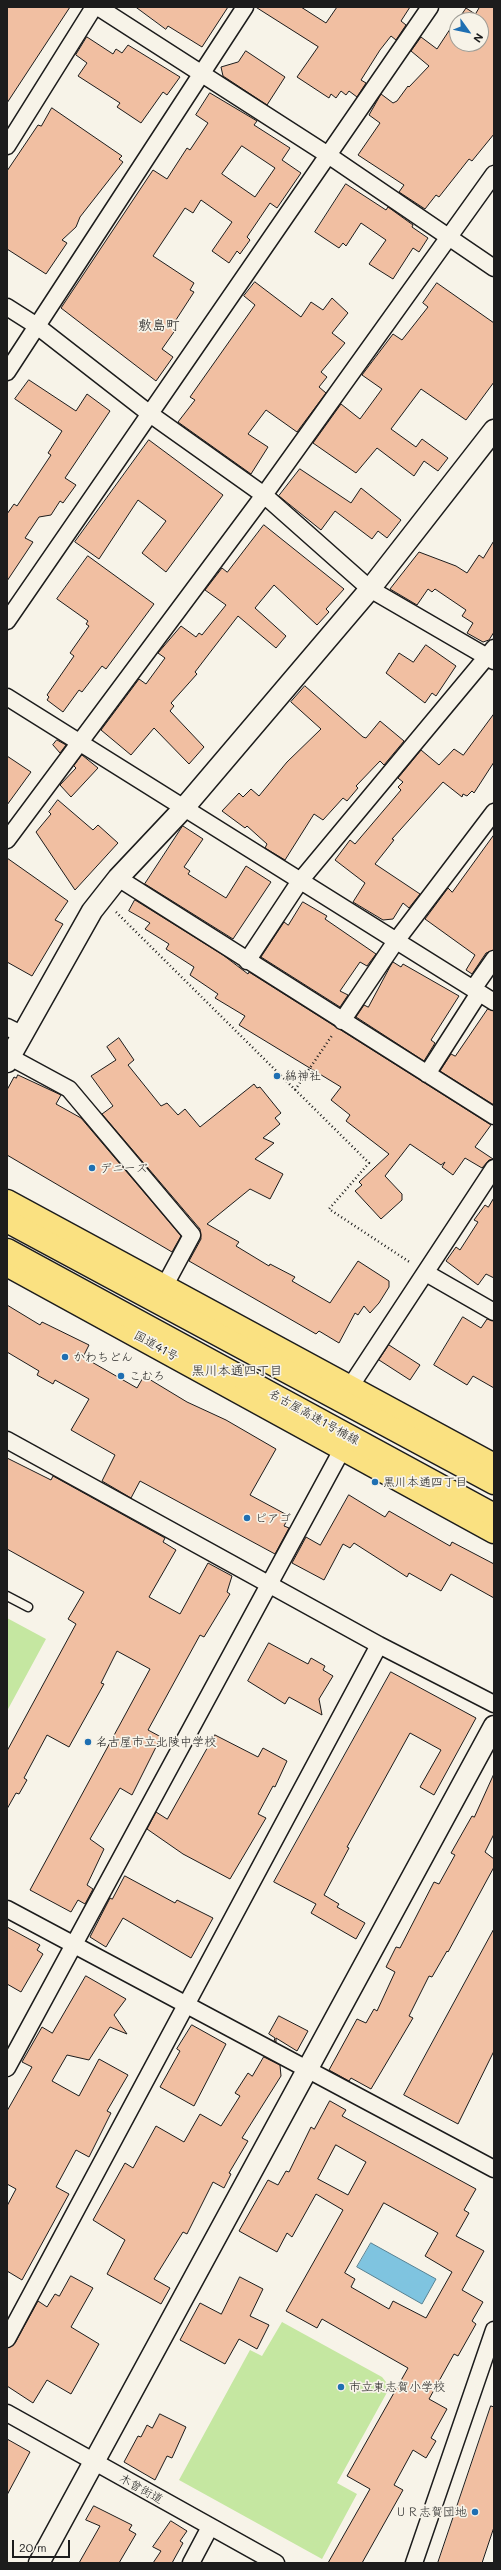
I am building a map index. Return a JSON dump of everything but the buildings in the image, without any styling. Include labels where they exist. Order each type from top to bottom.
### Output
[{"type":"highway","points":[[7,1202],[494,1465]]},
{"type":"highway","points":[[7,1221],[494,1483]]},
{"type":"highway","name":"名古屋高速1号楠線","points":[[7,1250],[494,1514]]},
{"type":"highway","name":"国道41号","points":[[7,1265],[494,1532]]},
{"type":"street","points":[[7,146],[94,7]]},
{"type":"street","points":[[98,7],[328,155],[494,268]]},
{"type":"street","points":[[7,372],[244,7]]},
{"type":"street","points":[[7,621],[430,7]]},
{"type":"street","points":[[7,840],[264,495],[494,174]]},
{"type":"street","points":[[7,306],[37,326],[150,414],[264,495],[370,589],[492,655],[300,881],[247,961]]},
{"type":"street","points":[[164,1286],[192,1235],[69,1089],[8,1059],[15,1031],[102,898],[118,878],[184,809],[370,589],[494,430]]},
{"type":"street","points":[[7,697],[78,743],[494,1002]]},
{"type":"street","points":[[342,1020],[396,941],[494,812]]},
{"type":"street","points":[[118,878],[494,1116]]},
{"type":"street","points":[[427,1074],[494,959]]},
{"type":"street","points":[[350,1387],[494,1168]]},
{"type":"street","points":[[426,1273],[494,1312]]},
{"type":"street","points":[[7,1440],[379,1645],[494,1704]]},
{"type":"street","points":[[7,2068],[343,1448]]},
{"type":"street","points":[[7,2339],[379,1645]]},
{"type":"street","points":[[39,2563],[494,1726]]},
{"type":"street","points":[[7,1909],[186,2006],[309,2068],[494,2169]]},
{"type":"street","points":[[414,2563],[494,2330]]},
{"type":"street","name":"木曾街道","points":[[7,2413],[93,2463],[276,2563]]},
{"type":"street","points":[[191,2563],[210,2527]]},
{"type":"lane","points":[[7,1596],[28,1607]]},
{"type":"path","points":[[102,898],[369,1162],[329,1209],[426,1273]]},
{"type":"path","points":[[296,1090],[342,1020]]},
{"type":"green space","points":[[7,1618],[46,1639],[7,1711]]},
{"type":"green space","points":[[282,2322],[382,2377],[390,2387],[337,2483],[357,2494],[322,2559],[179,2480],[250,2350],[262,2356]]},
{"type":"water","points":[[371,2243],[436,2279],[422,2304],[357,2267]]},
{"type":"place","name":"綿神社","points":[[277,1076]]},
{"type":"place","name":"デニーズ","points":[[92,1168]]},
{"type":"place","name":"かわちどん","points":[[65,1357]]},
{"type":"place","name":"こむろ","points":[[121,1376]]},
{"type":"place","name":"黒川本通四丁目","points":[[375,1482]]},
{"type":"place","name":"ピアゴ","points":[[247,1518]]},
{"type":"place","name":"名古屋市立北陵中学校","points":[[88,1742]]},
{"type":"place","name":"市立東志賀小学校","points":[[341,2387]]},
{"type":"place","name":"ＵＲ志賀団地","points":[[475,2512]]},
{"type":"district","name":"敷島町","points":[[159,326]]},
{"type":"district","name":"黒川本通四丁目","points":[[237,1371]]}]
